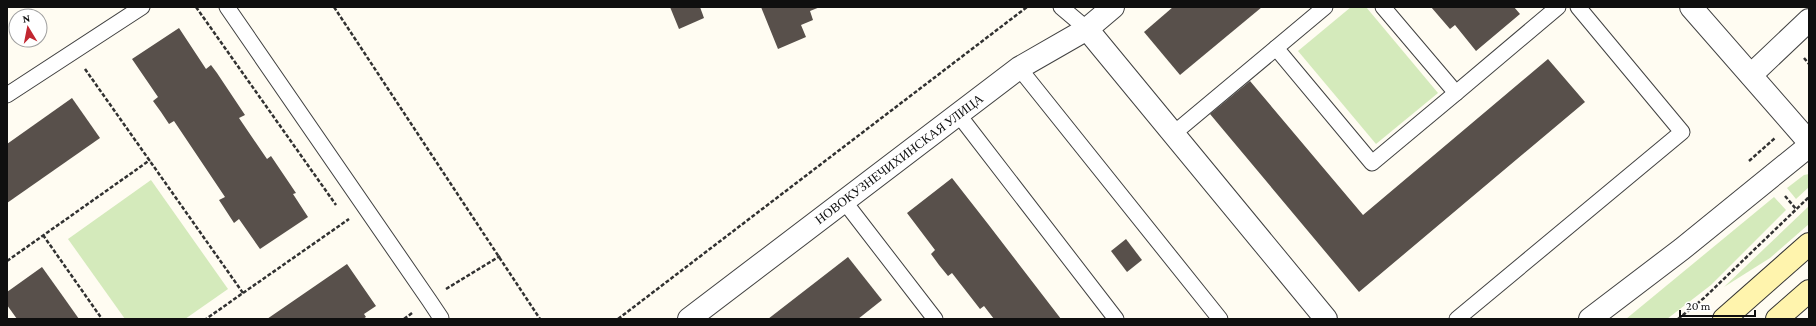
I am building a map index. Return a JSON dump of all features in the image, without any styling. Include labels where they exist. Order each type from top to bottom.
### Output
[{"type":"street","name":"НОВОКУЗНЕЧИХИНСКАЯ УЛИЦА","points":[[689,319],[1019,68],[1087,29],[1113,7]]},
{"type":"street","points":[[1691,7],[1809,142]]},
{"type":"street","points":[[1752,75],[1809,20]]},
{"type":"street","points":[[1087,29],[1326,319]]},
{"type":"street","points":[[1590,319],[1682,249],[1809,146]]},
{"type":"street","points":[[1724,319],[1809,244]]},
{"type":"street","points":[[1777,319],[1809,291]]},
{"type":"lane","points":[[7,95],[142,7]]},
{"type":"lane","points":[[227,7],[429,300],[440,319]]},
{"type":"lane","points":[[1062,7],[1087,29]]},
{"type":"lane","points":[[1173,134],[1324,7]]},
{"type":"lane","points":[[1383,7],[1456,93]]},
{"type":"lane","points":[[1276,48],[1372,163],[1558,7]]},
{"type":"lane","points":[[1457,319],[1682,132],[1578,7]]},
{"type":"lane","points":[[1019,68],[1220,319]]},
{"type":"lane","points":[[958,114],[1116,319]]},
{"type":"lane","points":[[844,201],[936,319]]},
{"type":"path","points":[[196,7],[338,207]]},
{"type":"path","points":[[334,7],[500,256],[540,319]]},
{"type":"path","points":[[618,319],[1027,7]]},
{"type":"path","points":[[73,52],[243,293]]},
{"type":"path","points":[[7,261],[150,160]]},
{"type":"path","points":[[1678,319],[1704,298],[1809,197]]},
{"type":"path","points":[[206,319],[365,208]]},
{"type":"path","points":[[342,214],[351,226]]},
{"type":"path","points":[[43,235],[102,319]]},
{"type":"path","points":[[429,300],[500,256]]},
{"type":"path","points":[[404,319],[412,313],[408,307]]},
{"type":"green space","points":[[1351,7],[1366,7],[1438,93],[1376,144],[1298,51]]},
{"type":"green space","points":[[1809,174],[1809,187],[1796,199],[1787,188],[1804,175]]},
{"type":"green space","points":[[151,180],[228,289],[185,319],[125,319],[68,239]]},
{"type":"green space","points":[[1774,197],[1786,210],[1711,285],[1667,319],[1626,319]]},
{"type":"green space","points":[[1809,206],[1809,224],[1770,258],[1724,287]]},
{"type":"building","points":[[670,7],[700,7],[704,18],[679,29]]},
{"type":"building","points":[[761,7],[820,7],[810,11],[813,20],[801,25],[806,37],[778,49]]},
{"type":"building","points":[[1173,7],[1262,7],[1180,75],[1144,32]]},
{"type":"building","points":[[1431,7],[1514,7],[1520,14],[1476,51],[1455,25],[1450,29]]},
{"type":"building","points":[[179,28],[206,69],[211,65],[217,73],[245,115],[239,118],[267,159],[271,156],[296,193],[293,194],[308,217],[260,249],[239,219],[234,223],[219,200],[225,197],[174,121],[169,124],[153,101],[158,97],[132,59]]},
{"type":"building","points":[[1548,59],[1585,102],[1359,292],[1210,114],[1250,81],[1363,215]]},
{"type":"building","points":[[72,98],[100,138],[7,203],[7,144]]},
{"type":"building","points":[[952,178],[1061,319],[994,319],[984,306],[980,309],[952,273],[948,276],[939,265],[931,254],[935,250],[907,213]]},
{"type":"building","points":[[1126,239],[1142,260],[1127,272],[1111,251]]},
{"type":"building","points":[[848,257],[882,300],[858,319],[768,319]]},
{"type":"building","points":[[347,264],[376,306],[364,314],[366,317],[363,319],[267,319]]},
{"type":"building","points":[[42,267],[79,319],[17,319],[7,305],[7,292]]}]
